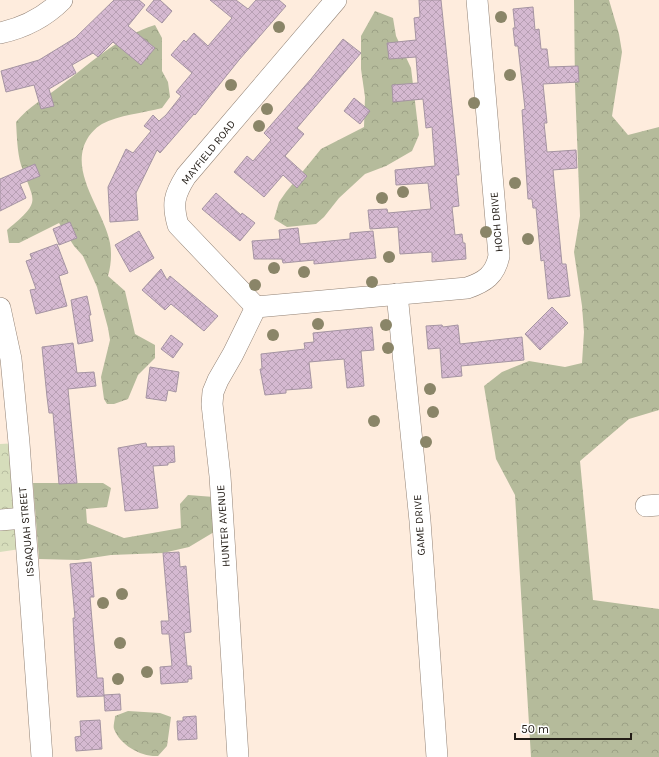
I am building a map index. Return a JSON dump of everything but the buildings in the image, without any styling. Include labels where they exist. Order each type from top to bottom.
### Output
[{"type":"street","points":[[0,33],[33,22],[52,10],[62,0]]},
{"type":"street","name":"MAYFIELD ROAD","points":[[256,307],[178,225],[174,210],[174,201],[178,189],[186,176],[336,0]]},
{"type":"street","name":"HOCH DRIVE","points":[[256,307],[467,288],[481,283],[491,276],[497,265],[499,254],[477,0]]},
{"type":"street","name":"GAME DRIVE","points":[[398,294],[420,522],[437,757]]},
{"type":"street","name":"HUNTER AVENUE","points":[[238,757],[221,499],[212,404],[213,392],[218,380],[233,354],[256,307]]},
{"type":"street","name":"ISSAQUAH STREET","points":[[0,308],[10,359],[24,518],[42,757]]},
{"type":"street","points":[[0,520],[24,518]]},
{"type":"green space","points":[[574,0],[609,0],[619,34],[622,52],[612,116],[628,135],[659,127],[659,410],[629,419],[580,461],[593,600],[659,609],[659,757],[531,757],[515,495],[496,459],[484,386],[502,372],[529,361],[565,367],[582,363],[584,332],[582,306],[574,252],[580,216],[575,85]]},
{"type":"green space","points":[[375,11],[393,18],[396,36],[411,68],[419,135],[412,151],[386,166],[365,174],[339,198],[324,217],[316,224],[287,227],[274,219],[279,202],[286,192],[321,149],[364,127],[365,97],[361,69],[361,36]]},
{"type":"green space","points":[[155,25],[162,38],[162,71],[168,82],[170,97],[162,108],[116,118],[100,125],[89,136],[83,149],[82,162],[84,176],[110,243],[111,260],[108,276],[125,291],[135,334],[155,345],[155,358],[138,375],[128,399],[114,404],[107,404],[104,399],[101,377],[110,340],[97,287],[83,256],[74,246],[59,223],[19,243],[9,243],[7,230],[26,213],[31,206],[32,200],[32,194],[21,165],[17,144],[16,122],[31,107],[104,52],[129,36]]},
{"type":"green space","points":[[19,443],[27,548],[0,552],[0,444]]},
{"type":"green space","points":[[33,483],[103,483],[111,488],[107,507],[86,509],[87,523],[124,538],[181,528],[180,504],[188,495],[214,497],[214,532],[189,547],[163,553],[111,555],[78,560],[39,559]]},
{"type":"green space","points":[[128,711],[160,713],[171,717],[167,746],[158,756],[151,756],[132,749],[117,735],[114,729],[115,716]]}]
